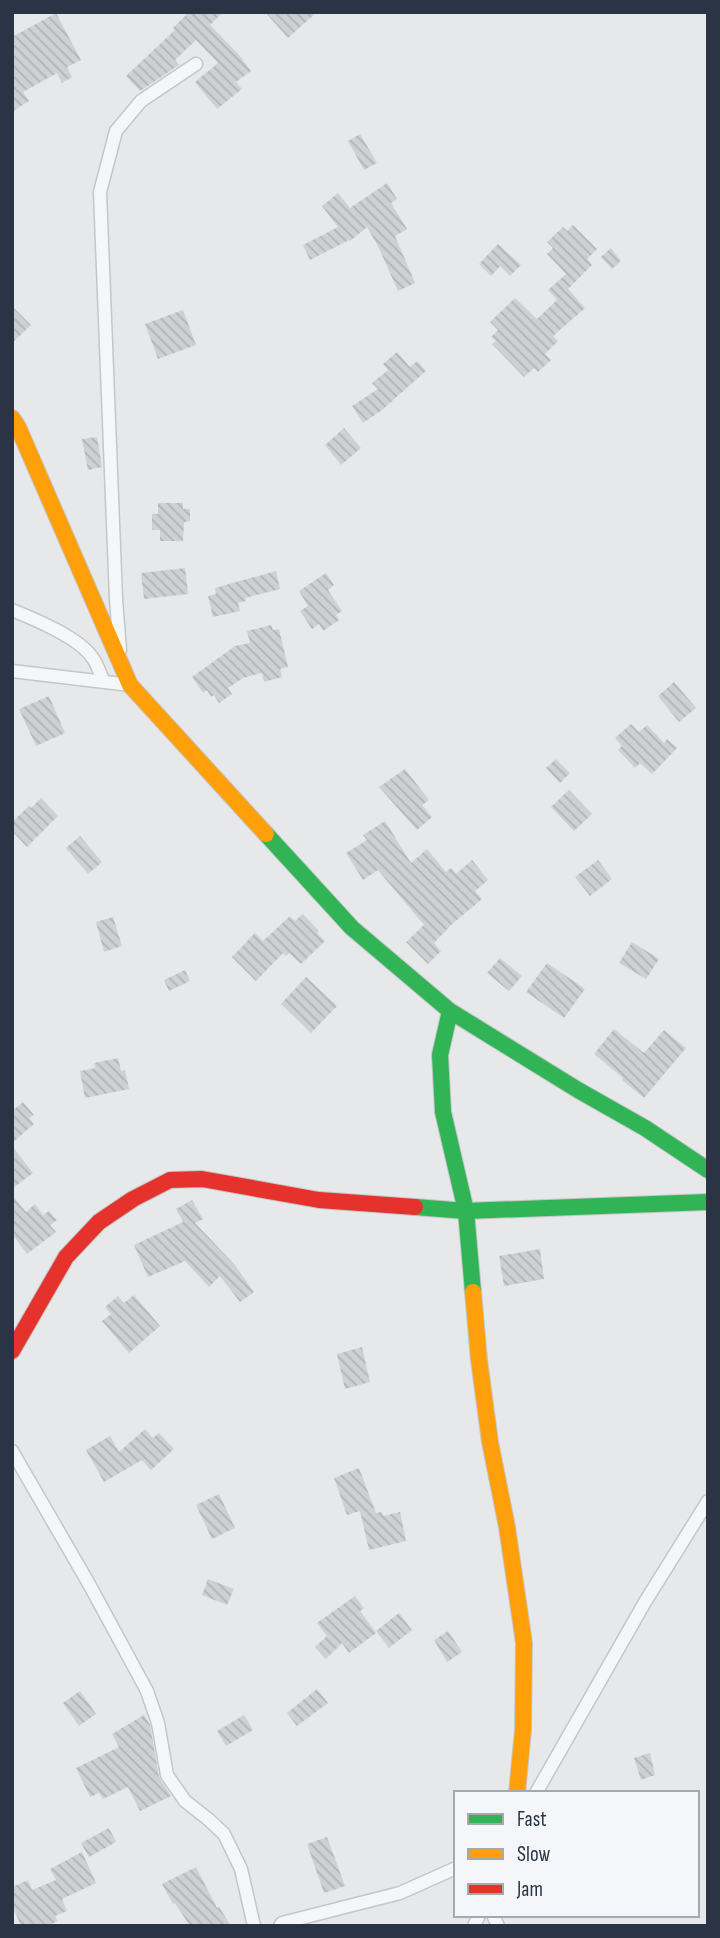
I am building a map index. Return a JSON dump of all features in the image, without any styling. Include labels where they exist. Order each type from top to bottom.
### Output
[{"type":"street","points":[[120,659],[100,192],[116,131],[141,101],[196,64]]},
{"type":"street","points":[[12,418],[130,685],[352,928],[450,1011],[645,1128],[708,1170]]},
{"type":"street","points":[[12,610],[40,622],[76,643],[92,657],[104,682]]},
{"type":"street","points":[[12,671],[130,685]]},
{"type":"street","points":[[450,1011],[440,1055],[443,1112],[466,1211],[479,1360],[490,1442],[507,1527],[524,1643],[523,1730],[517,1791]]},
{"type":"street","points":[[12,1351],[66,1257],[99,1222],[133,1199],[170,1180],[202,1179],[319,1200],[466,1211],[708,1202]]},
{"type":"street","points":[[12,1451],[147,1691],[158,1723],[167,1774],[185,1801],[224,1834],[241,1869],[254,1926]]},
{"type":"street","points":[[538,1791],[645,1602],[708,1501]]},
{"type":"street","points":[[280,1926],[282,1923],[400,1893],[454,1869]]},
{"type":"building","points":[[189,12],[223,12],[210,25],[251,71],[236,82],[242,89],[217,109],[195,82],[218,63],[196,40],[175,60],[179,65],[140,91],[126,76],[175,30],[173,28]]},
{"type":"building","points":[[265,12],[317,12],[288,38]]},
{"type":"building","points":[[56,13],[81,60],[67,67],[72,77],[62,83],[57,73],[23,92],[29,101],[12,112],[12,37]]},
{"type":"building","points":[[360,134],[377,163],[364,170],[348,141]]},
{"type":"building","points":[[387,183],[397,199],[391,203],[407,229],[395,236],[415,283],[398,291],[367,227],[350,241],[310,260],[303,245],[338,227],[322,206],[338,193],[350,208]]},
{"type":"building","points":[[573,225],[597,249],[587,259],[592,265],[568,289],[585,308],[553,336],[558,341],[545,354],[551,360],[538,372],[534,368],[524,377],[492,344],[496,341],[491,337],[498,330],[490,322],[515,298],[537,319],[557,300],[548,290],[566,274],[547,254],[553,248],[547,242],[563,227],[567,231]]},
{"type":"building","points":[[498,244],[521,265],[510,276],[500,266],[491,276],[479,264]]},
{"type":"building","points":[[611,248],[621,261],[612,269],[601,257]]},
{"type":"building","points":[[12,306],[31,325],[12,343]]},
{"type":"building","points":[[183,310],[196,345],[158,359],[145,324]]},
{"type":"building","points":[[397,352],[410,367],[417,361],[426,371],[363,423],[352,406],[378,389],[372,383],[388,370],[383,364]]},
{"type":"building","points":[[344,428],[361,448],[341,465],[325,445]]},
{"type":"building","points":[[97,437],[102,467],[88,470],[82,439]]},
{"type":"building","points":[[158,503],[183,503],[183,509],[190,509],[190,521],[184,522],[183,541],[160,541],[160,530],[152,530],[152,514],[158,514]]},
{"type":"building","points":[[185,568],[188,594],[144,599],[141,573]]},
{"type":"building","points":[[276,571],[280,589],[245,598],[246,601],[238,603],[240,611],[213,617],[208,596],[216,594],[215,588]]},
{"type":"building","points":[[326,573],[334,585],[328,590],[342,611],[336,615],[339,620],[323,631],[319,624],[312,629],[300,611],[308,606],[299,591]]},
{"type":"building","points":[[271,625],[273,630],[279,629],[288,667],[280,669],[282,677],[264,682],[262,673],[243,678],[228,688],[232,694],[219,703],[207,690],[203,693],[192,677],[235,646],[250,643],[247,631]]},
{"type":"building","points":[[674,682],[696,708],[679,722],[658,696]]},
{"type":"building","points":[[49,696],[65,733],[36,746],[19,709]]},
{"type":"building","points":[[631,724],[639,732],[647,725],[664,743],[667,739],[677,748],[652,774],[640,763],[635,768],[618,750],[622,746],[615,738]]},
{"type":"building","points":[[556,759],[570,773],[560,783],[546,768]]},
{"type":"building","points":[[405,769],[429,800],[422,805],[432,817],[417,830],[379,787]]},
{"type":"building","points":[[569,790],[592,814],[574,831],[551,807]]},
{"type":"building","points":[[41,798],[58,816],[27,847],[12,831],[12,822]]},
{"type":"building","points":[[385,821],[411,863],[427,849],[446,872],[451,868],[456,874],[472,860],[488,880],[475,891],[482,899],[434,943],[441,951],[428,964],[406,942],[424,925],[378,870],[363,880],[346,853],[367,840],[363,835]]},
{"type":"building","points":[[80,836],[102,862],[88,874],[66,848]]},
{"type":"building","points":[[598,860],[612,879],[590,896],[575,877]]},
{"type":"building","points":[[303,914],[325,941],[301,964],[289,953],[286,956],[283,953],[256,981],[232,957],[255,933],[263,941],[290,916],[295,921]]},
{"type":"building","points":[[113,917],[122,946],[104,952],[96,922]]},
{"type":"building","points":[[632,942],[659,959],[646,979],[619,963]]},
{"type":"building","points":[[500,958],[522,976],[509,991],[487,973]]},
{"type":"building","points":[[547,963],[585,989],[564,1018],[526,992]]},
{"type":"building","points":[[185,970],[190,981],[169,991],[164,980]]},
{"type":"building","points":[[306,977],[337,1006],[311,1033],[281,1004]]},
{"type":"building","points":[[614,1029],[644,1053],[664,1030],[686,1048],[644,1098],[594,1054]]},
{"type":"building","points":[[118,1058],[121,1071],[125,1070],[129,1089],[85,1098],[80,1071],[95,1068],[94,1063]]},
{"type":"building","points":[[23,1102],[34,1115],[29,1118],[34,1124],[12,1143],[12,1111]]},
{"type":"building","points":[[12,1146],[33,1173],[12,1189]]},
{"type":"building","points":[[12,1195],[26,1212],[35,1204],[43,1215],[49,1211],[57,1220],[50,1225],[56,1232],[27,1254],[12,1234]]},
{"type":"building","points":[[192,1200],[203,1219],[195,1223],[234,1264],[254,1292],[240,1302],[220,1276],[209,1287],[185,1261],[148,1277],[134,1245],[183,1222],[176,1209]]},
{"type":"building","points":[[540,1249],[544,1279],[504,1286],[499,1256]]},
{"type":"building","points":[[134,1295],[160,1326],[129,1353],[102,1321],[111,1314],[105,1307],[118,1296],[124,1303]]},
{"type":"building","points":[[362,1347],[370,1382],[345,1389],[337,1354]]},
{"type":"building","points":[[145,1429],[153,1438],[159,1433],[174,1449],[151,1470],[142,1460],[104,1482],[86,1450],[110,1436],[119,1452]]},
{"type":"building","points":[[359,1468],[376,1513],[382,1512],[383,1516],[400,1512],[406,1541],[369,1550],[360,1511],[347,1515],[334,1478]]},
{"type":"building","points":[[219,1494],[235,1528],[212,1539],[196,1505]]},
{"type":"building","points":[[208,1579],[234,1589],[227,1605],[202,1595]]},
{"type":"building","points":[[355,1596],[364,1608],[360,1611],[376,1633],[349,1653],[342,1643],[326,1659],[315,1647],[327,1636],[317,1623]]},
{"type":"building","points":[[399,1613],[412,1630],[389,1648],[376,1631]]},
{"type":"building","points":[[448,1631],[462,1652],[447,1662],[434,1640]]},
{"type":"building","points":[[317,1689],[328,1703],[297,1726],[287,1713]]},
{"type":"building","points":[[80,1691],[96,1714],[79,1726],[63,1703]]},
{"type":"building","points":[[144,1715],[150,1725],[159,1777],[171,1796],[140,1811],[128,1787],[103,1799],[99,1793],[90,1797],[76,1768],[119,1747],[112,1734]]},
{"type":"building","points":[[244,1715],[253,1730],[226,1746],[217,1731]]},
{"type":"building","points":[[650,1753],[655,1775],[641,1780],[634,1758]]},
{"type":"building","points":[[109,1828],[116,1842],[89,1857],[81,1843]]},
{"type":"building","points":[[327,1837],[345,1886],[324,1893],[307,1844]]},
{"type":"building","points":[[82,1852],[96,1883],[62,1899],[67,1911],[55,1916],[58,1921],[47,1926],[21,1926],[12,1905],[12,1887],[28,1880],[32,1890],[56,1880],[50,1869]]},
{"type":"building","points":[[196,1867],[217,1908],[219,1907],[231,1926],[190,1926],[175,1903],[173,1904],[162,1884]]},
{"type":"traffic: fast","points":[[266,834],[352,928],[450,1011],[645,1128],[708,1170]]},
{"type":"traffic: fast","points":[[450,1011],[440,1055],[443,1112],[466,1211],[473,1292]]},
{"type":"traffic: fast","points":[[415,1207],[466,1211],[708,1202]]},
{"type":"traffic: slow","points":[[12,418],[130,685],[266,834]]},
{"type":"traffic: slow","points":[[473,1292],[490,1442],[507,1527],[524,1643],[523,1730],[517,1791]]},
{"type":"traffic: jam","points":[[12,1351],[66,1257],[99,1222],[133,1199],[170,1180],[202,1179],[319,1200],[415,1207]]}]
